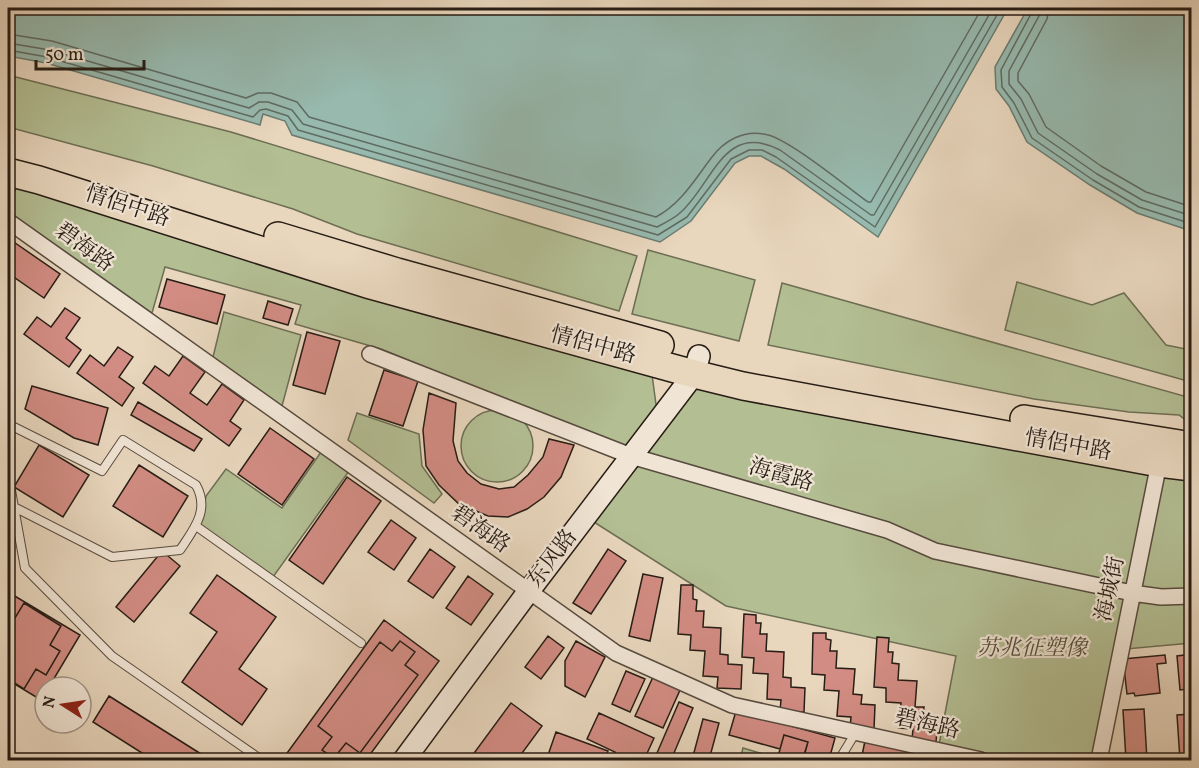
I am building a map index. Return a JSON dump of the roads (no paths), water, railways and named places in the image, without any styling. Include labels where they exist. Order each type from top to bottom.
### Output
[{"type":"highway","name":"情侶中路","points":[[8,154],[69,170],[696,365],[743,386],[1191,467]]},
{"type":"highway","name":"情侶中路","points":[[8,172],[367,284],[696,365],[777,375],[852,390],[1191,446]]},
{"type":"street","name":"碧海路","points":[[8,221],[616,653],[732,705],[981,760]]},
{"type":"street","name":"海霞路","points":[[370,354],[631,456],[887,530],[935,551],[1132,593],[1161,597],[1191,596]]},
{"type":"street","name":"东风路","points":[[404,760],[631,456],[696,365]]},
{"type":"street","name":"海城街","points":[[1099,760],[1159,463]]},
{"type":"lane","points":[[8,424],[102,471],[123,440],[196,485],[202,496],[202,508],[196,526],[180,549],[112,557],[14,507]]},
{"type":"lane","points":[[8,474],[25,567],[112,656],[256,756]]},
{"type":"lane","points":[[196,526],[360,643]]},
{"type":"lane","points":[[839,760],[856,732]]},
{"type":"water","points":[[8,8],[1008,8],[878,237],[784,169],[761,156],[749,156],[735,163],[691,221],[660,242],[292,135],[285,121],[263,114],[260,125],[46,63],[8,56]]},
{"type":"water","points":[[1028,8],[1191,8],[1191,231],[1137,213],[1090,185],[1027,142],[1009,106],[996,89],[995,67]]},
{"type":"park label","name":"苏兆征塑像","points":[[1032,649]]}]
